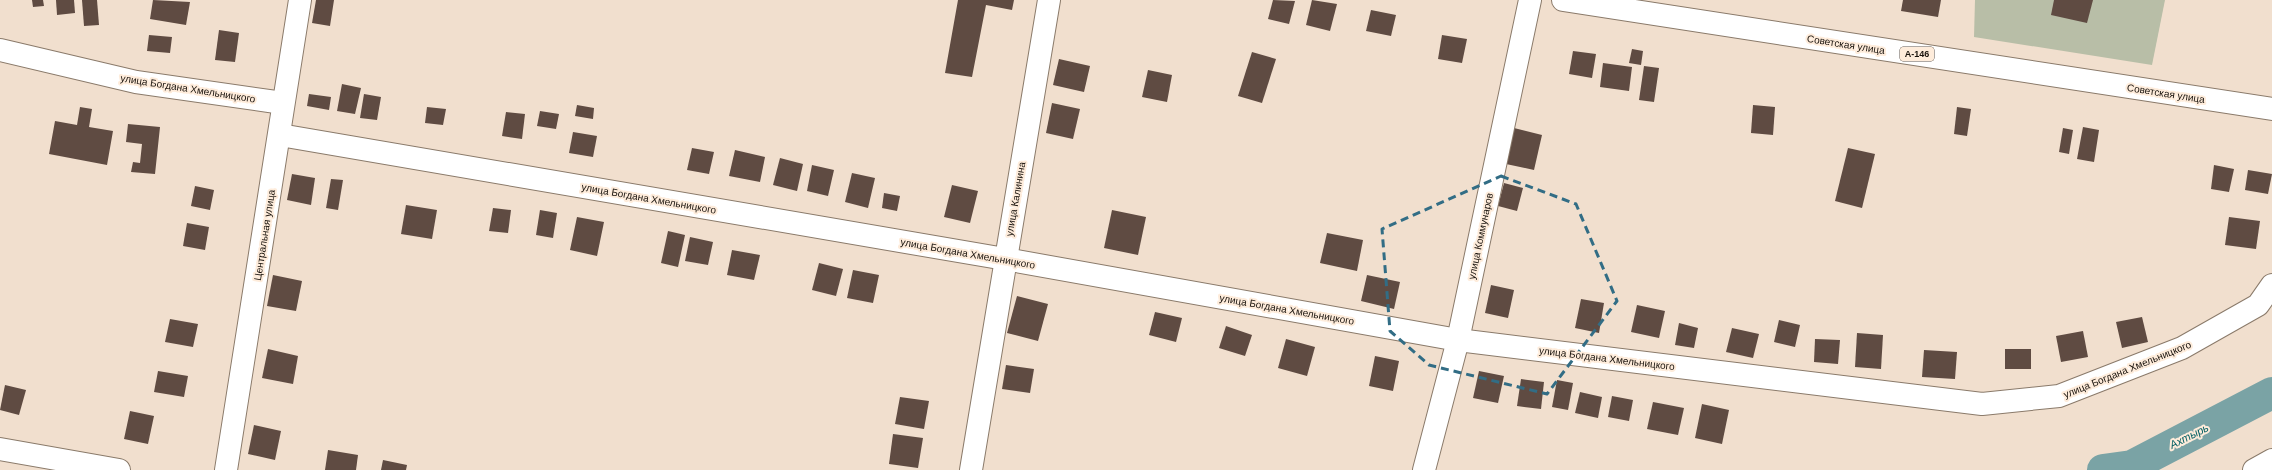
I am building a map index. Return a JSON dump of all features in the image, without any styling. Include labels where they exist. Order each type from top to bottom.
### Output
[{"type":"main road","name":"Центральная улица","points":[[226,470],[280,135],[283,103],[300,0]]},
{"type":"main road","name":"улица Калинина","points":[[971,470],[1049,0]]},
{"type":"main road","name":"улица Коммунаров","points":[[1424,470],[1458,340],[1530,0]]},
{"type":"main road","name":"Советская улица","points":[[1563,0],[2272,109]]},
{"type":"main road","name":"улица Богдана Хмельницкого","points":[[0,50],[136,82],[283,103]]},
{"type":"main road","name":"улица Богдана Хмельницкого","points":[[280,135],[1005,259],[1458,340],[1982,404],[2059,396],[2182,348],[2258,305],[2272,285]]},
{"type":"main road","points":[[0,449],[119,470]]},
{"type":"main road","points":[[2254,470],[2272,460]]},
{"type":"highlighted area","points":[[1501,176],[1576,204],[1617,301],[1547,394],[1429,365],[1390,331],[1382,229]]},
{"type":"green space","points":[[1975,0],[2165,0],[2152,65],[1974,37]]},
{"type":"building","points":[[32,0],[43,0],[44,6],[33,7]]},
{"type":"building","points":[[56,0],[74,0],[75,13],[57,15]]},
{"type":"building","points":[[82,0],[97,0],[99,25],[84,26]]},
{"type":"building","points":[[153,0],[190,2],[186,25],[150,19]]},
{"type":"building","points":[[316,0],[334,0],[330,26],[312,23]]},
{"type":"building","points":[[958,0],[1014,0],[1012,10],[986,5],[972,77],[945,73]]},
{"type":"building","points":[[1273,0],[1295,1],[1289,24],[1268,19]]},
{"type":"building","points":[[1312,0],[1337,4],[1330,31],[1306,25]]},
{"type":"building","points":[[1903,0],[1941,0],[1938,17],[1901,11]]},
{"type":"building","points":[[2054,0],[2093,0],[2087,23],[2051,15]]},
{"type":"building","points":[[1371,10],[1396,15],[1391,36],[1366,31]]},
{"type":"building","points":[[219,30],[239,33],[235,62],[215,60]]},
{"type":"building","points":[[149,35],[172,37],[170,53],[147,51]]},
{"type":"building","points":[[1442,35],[1467,39],[1462,63],[1438,59]]},
{"type":"building","points":[[1632,49],[1643,51],[1641,65],[1629,63]]},
{"type":"building","points":[[1573,51],[1596,54],[1592,78],[1569,74]]},
{"type":"building","points":[[1252,52],[1276,59],[1262,103],[1238,96]]},
{"type":"building","points":[[1059,59],[1090,66],[1084,92],[1053,85]]},
{"type":"building","points":[[1603,63],[1632,67],[1629,91],[1600,87]]},
{"type":"building","points":[[1644,66],[1659,68],[1654,102],[1639,100]]},
{"type":"building","points":[[1148,70],[1172,75],[1167,102],[1142,97]]},
{"type":"building","points":[[342,84],[361,88],[355,114],[337,111]]},
{"type":"building","points":[[309,94],[331,97],[329,110],[307,106]]},
{"type":"building","points":[[364,94],[381,97],[377,120],[360,118]]},
{"type":"building","points":[[1052,103],[1080,109],[1073,139],[1046,133]]},
{"type":"building","points":[[577,105],[594,108],[593,119],[575,116]]},
{"type":"building","points":[[1753,105],[1775,107],[1773,135],[1751,133]]},
{"type":"building","points":[[80,107],[92,109],[89,127],[113,131],[107,165],[49,154],[55,121],[77,125]]},
{"type":"building","points":[[427,107],[446,109],[443,125],[425,123]]},
{"type":"building","points":[[1957,107],[1971,109],[1967,136],[1954,134]]},
{"type":"building","points":[[540,111],[559,114],[556,129],[537,126]]},
{"type":"building","points":[[506,112],[525,114],[522,139],[502,136]]},
{"type":"building","points":[[128,124],[160,127],[155,174],[131,172],[133,162],[140,163],[142,144],[126,142]]},
{"type":"building","points":[[2083,127],[2099,130],[2094,162],[2077,159]]},
{"type":"building","points":[[1514,128],[1542,135],[1534,170],[1506,164]]},
{"type":"building","points":[[2063,128],[2073,130],[2069,154],[2059,152]]},
{"type":"building","points":[[573,132],[597,136],[593,157],[569,153]]},
{"type":"building","points":[[692,148],[714,152],[709,174],[687,170]]},
{"type":"building","points":[[1848,148],[1875,154],[1862,208],[1835,201]]},
{"type":"building","points":[[735,150],[765,157],[760,182],[729,176]]},
{"type":"building","points":[[780,158],[803,164],[797,191],[773,185]]},
{"type":"building","points":[[812,165],[834,170],[828,196],[807,191]]},
{"type":"building","points":[[2214,165],[2234,169],[2229,192],[2211,189]]},
{"type":"building","points":[[2248,170],[2272,174],[2268,194],[2245,190]]},
{"type":"building","points":[[852,173],[875,178],[868,208],[845,202]]},
{"type":"building","points":[[292,174],[315,178],[311,205],[287,200]]},
{"type":"building","points":[[331,179],[343,180],[338,210],[326,208]]},
{"type":"building","points":[[1504,183],[1523,188],[1517,211],[1498,206]]},
{"type":"building","points":[[952,185],[978,191],[970,223],[944,217]]},
{"type":"building","points":[[195,186],[214,190],[210,210],[191,206]]},
{"type":"building","points":[[884,193],[900,196],[897,211],[882,208]]},
{"type":"building","points":[[406,205],[437,210],[432,239],[401,234]]},
{"type":"building","points":[[493,208],[511,210],[508,233],[489,231]]},
{"type":"building","points":[[540,210],[557,213],[553,238],[536,235]]},
{"type":"building","points":[[1112,210],[1146,217],[1138,255],[1104,248]]},
{"type":"building","points":[[577,217],[604,222],[597,256],[570,250]]},
{"type":"building","points":[[2229,217],[2260,221],[2256,249],[2225,245]]},
{"type":"building","points":[[187,223],[209,227],[205,250],[183,246]]},
{"type":"building","points":[[668,231],[685,235],[678,267],[661,263]]},
{"type":"building","points":[[1327,233],[1363,240],[1357,271],[1320,263]]},
{"type":"building","points":[[690,237],[713,242],[708,265],[685,261]]},
{"type":"building","points":[[732,250],[760,255],[754,280],[727,275]]},
{"type":"building","points":[[819,263],[843,269],[836,296],[812,290]]},
{"type":"building","points":[[853,270],[879,275],[873,303],[847,298]]},
{"type":"building","points":[[273,275],[302,281],[296,311],[267,306]]},
{"type":"building","points":[[1367,275],[1400,282],[1394,309],[1361,301]]},
{"type":"building","points":[[1491,285],[1514,290],[1508,318],[1485,313]]},
{"type":"building","points":[[1017,296],[1048,304],[1038,341],[1007,333]]},
{"type":"building","points":[[1581,299],[1604,303],[1599,333],[1575,328]]},
{"type":"building","points":[[1637,305],[1665,311],[1659,338],[1631,332]]},
{"type":"building","points":[[1155,312],[1182,318],[1176,342],[1149,335]]},
{"type":"building","points":[[2142,317],[2148,342],[2122,348],[2116,322]]},
{"type":"building","points":[[170,319],[198,324],[193,347],[165,342]]},
{"type":"building","points":[[1779,320],[1800,325],[1795,347],[1774,342]]},
{"type":"building","points":[[1679,323],[1698,328],[1694,348],[1675,345]]},
{"type":"building","points":[[1226,326],[1252,335],[1245,356],[1219,348]]},
{"type":"building","points":[[1732,328],[1759,334],[1753,358],[1726,352]]},
{"type":"building","points":[[2083,331],[2088,357],[2061,362],[2056,336]]},
{"type":"building","points":[[1857,333],[1883,335],[1881,369],[1855,367]]},
{"type":"building","points":[[1286,339],[1315,347],[1307,376],[1278,368]]},
{"type":"building","points":[[1815,339],[1840,340],[1838,364],[1814,362]]},
{"type":"building","points":[[268,349],[298,356],[293,384],[262,378]]},
{"type":"building","points":[[2005,349],[2031,349],[2031,369],[2005,369]]},
{"type":"building","points":[[1924,350],[1957,352],[1955,379],[1922,377]]},
{"type":"building","points":[[1375,356],[1399,361],[1393,391],[1369,386]]},
{"type":"building","points":[[1006,365],[1034,369],[1030,393],[1002,389]]},
{"type":"building","points":[[158,371],[188,376],[184,397],[154,392]]},
{"type":"building","points":[[1479,371],[1504,376],[1498,403],[1473,398]]},
{"type":"building","points":[[1521,379],[1544,382],[1541,409],[1517,406]]},
{"type":"building","points":[[1557,380],[1573,383],[1568,410],[1552,407]]},
{"type":"building","points":[[5,385],[26,390],[19,415],[0,410]]},
{"type":"building","points":[[1580,392],[1602,397],[1598,418],[1575,413]]},
{"type":"building","points":[[1612,396],[1633,400],[1629,421],[1608,417]]},
{"type":"building","points":[[900,397],[929,401],[924,429],[895,424]]},
{"type":"building","points":[[1653,402],[1684,408],[1678,435],[1647,429]]},
{"type":"building","points":[[1702,404],[1729,410],[1722,444],[1695,438]]},
{"type":"building","points":[[130,411],[154,416],[148,444],[124,439]]},
{"type":"building","points":[[254,425],[281,431],[275,460],[248,454]]},
{"type":"building","points":[[893,434],[923,438],[918,468],[889,464]]},
{"type":"building","points":[[328,450],[358,455],[356,470],[325,470]]},
{"type":"building","points":[[383,460],[407,465],[406,470],[381,470]]},
{"type":"waterway","name":"Ахтырь","points":[[2103,470],[2132,466],[2272,393]]}]
